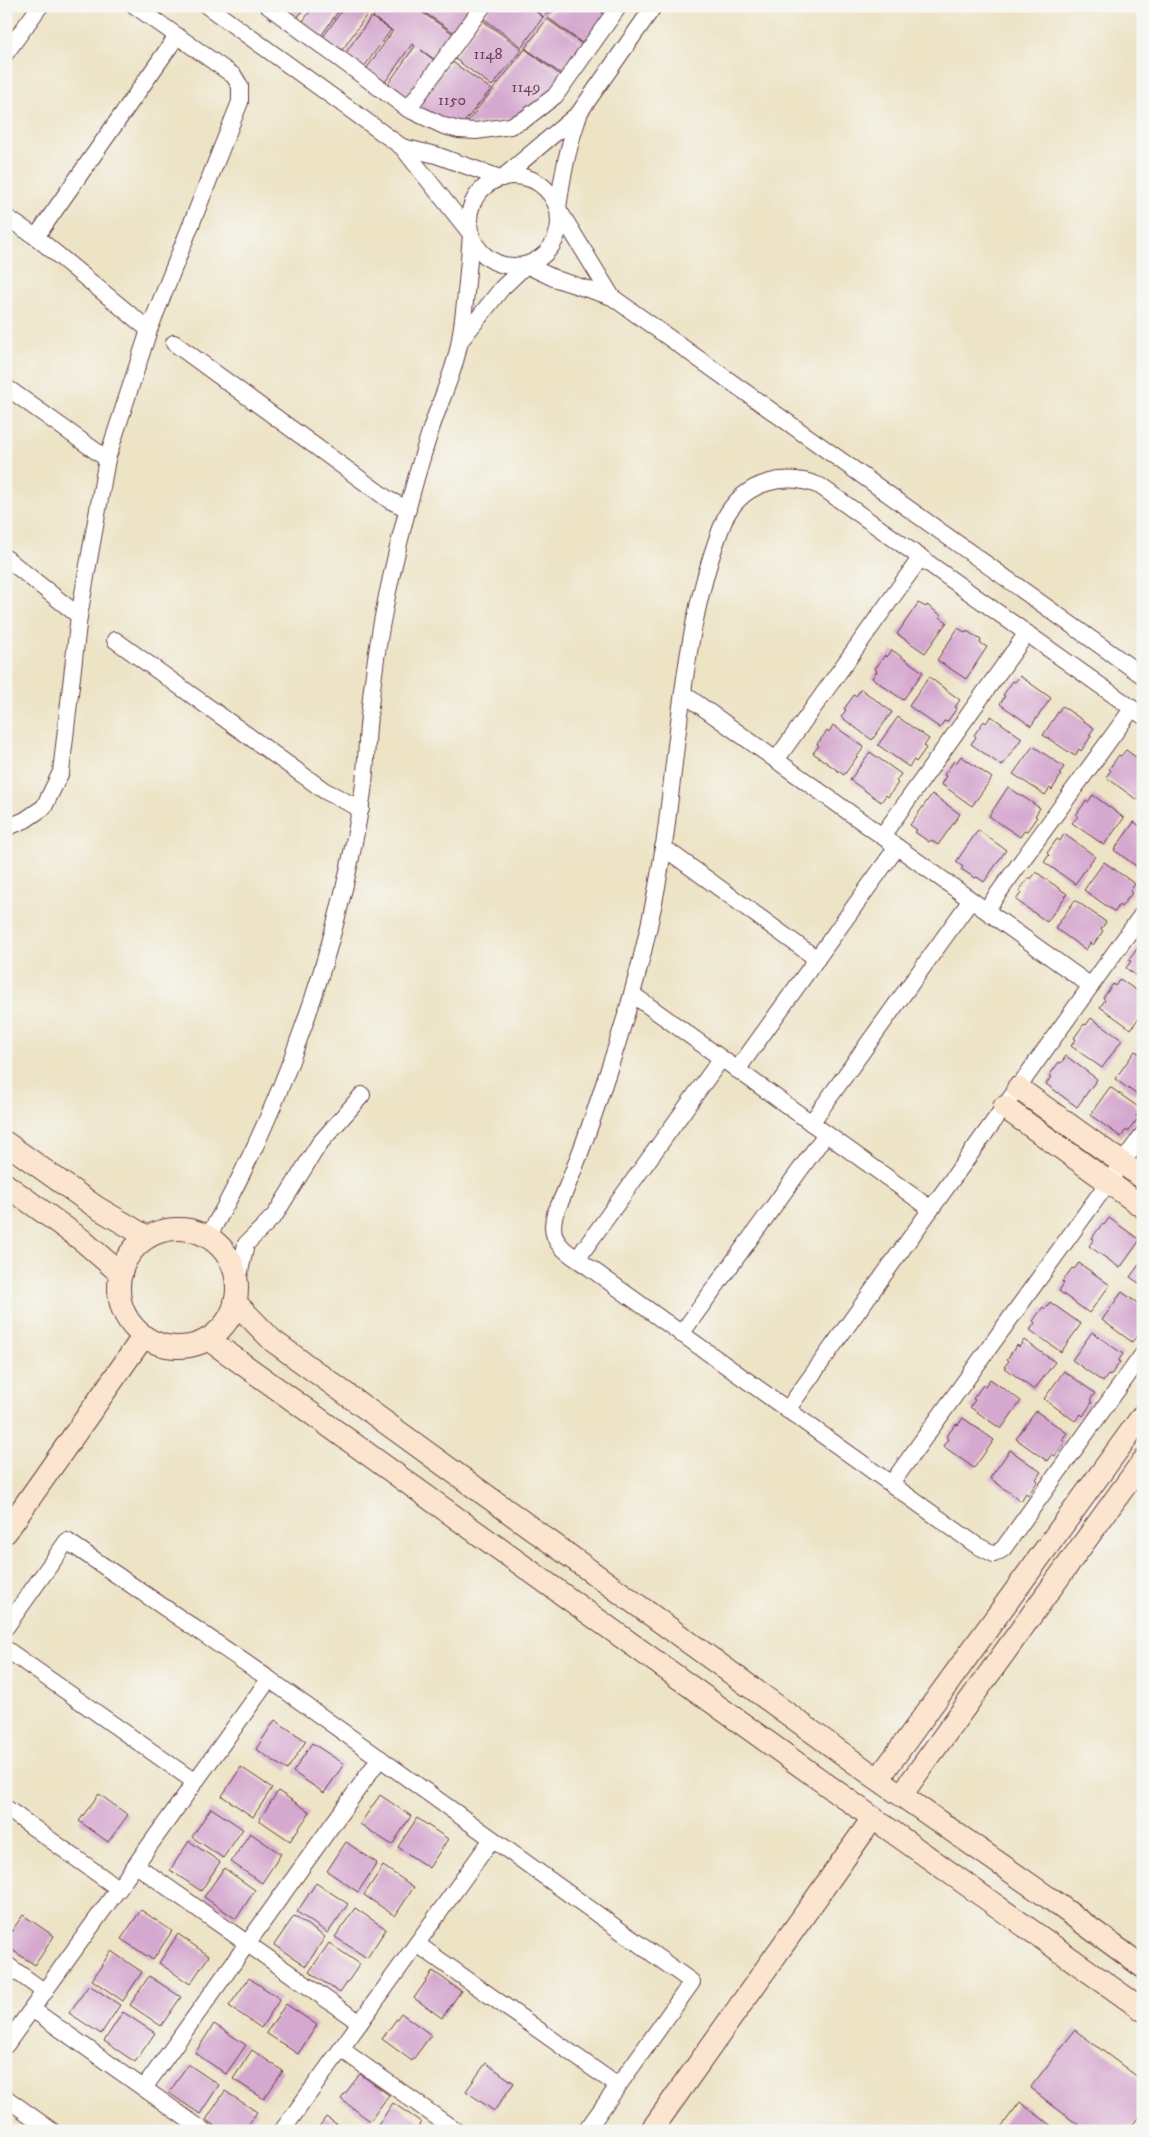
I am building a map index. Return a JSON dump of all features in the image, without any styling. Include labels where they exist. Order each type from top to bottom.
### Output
[{"type":"street","points":[[6,53],[40,6]]},
{"type":"street","points":[[6,828],[26,820],[44,807],[61,772],[79,616],[107,460],[149,330],[240,102],[240,86],[234,76],[135,6]]},
{"type":"street","points":[[207,6],[402,147],[471,235],[479,250],[492,261],[514,267],[526,265],[546,253],[554,243],[558,232],[558,208],[562,176],[569,144],[579,113]]},
{"type":"street","points":[[268,6],[408,109],[426,119],[459,130],[476,131],[510,126],[525,119],[555,96],[619,6]]},
{"type":"street","points":[[408,109],[483,6]]},
{"type":"street","points":[[501,178],[579,113],[654,6]]},
{"type":"street","points":[[36,236],[177,36]]},
{"type":"street","points":[[402,147],[469,166],[501,178]]},
{"type":"street","points":[[208,1237],[225,1208],[260,1137],[295,1048],[324,959],[350,863],[361,809],[376,662],[386,599],[408,509],[430,432],[460,342],[471,235],[469,223],[474,200],[490,183],[512,176],[531,179],[548,190],[612,297]]},
{"type":"street","points":[[6,216],[36,236],[149,330]]},
{"type":"street","points":[[526,265],[556,279],[612,297],[1143,676]]},
{"type":"street","points":[[460,342],[502,288],[526,265]]},
{"type":"street","points":[[174,343],[389,500],[408,509]]},
{"type":"street","points":[[6,387],[107,460]]},
{"type":"street","points":[[986,910],[1137,712],[833,494],[807,481],[773,480],[751,490],[731,506],[717,539],[705,580],[688,658],[663,848],[648,929],[632,994],[590,1126],[552,1221],[551,1228],[556,1241],[577,1259],[983,1550],[994,1554],[998,1553],[1008,1542],[1143,1354]]},
{"type":"street","points":[[776,760],[921,557]]},
{"type":"street","points":[[6,558],[79,616]]},
{"type":"street","points":[[882,836],[1026,633]]},
{"type":"street","points":[[115,640],[325,792],[361,809]]},
{"type":"street","points":[[684,694],[1091,986]]},
{"type":"street","points":[[737,1070],[897,847]]},
{"type":"street","points":[[663,848],[817,959]]},
{"type":"street","points":[[811,1123],[971,900]]},
{"type":"street","points":[[787,1410],[1143,913]]},
{"type":"street","points":[[632,994],[931,1209]]},
{"type":"street","points":[[577,1259],[721,1059]]},
{"type":"street","points":[[1018,1088],[1143,1178]]},
{"type":"street","points":[[362,1095],[319,1144],[275,1215],[246,1244],[236,1294],[230,1317],[220,1329],[208,1339],[191,1346],[173,1347],[155,1343],[144,1337],[127,1320],[120,1303],[118,1285],[123,1266],[132,1250],[147,1237],[162,1231],[192,1230],[208,1237],[226,1252],[234,1268],[236,1294],[273,1341],[876,1776],[1050,1898],[1143,1967]]},
{"type":"street","points":[[1004,1107],[1143,1207]]},
{"type":"street","points":[[681,1334],[826,1134]]},
{"type":"street","points":[[891,1484],[1143,1134]]},
{"type":"street","points":[[6,1143],[96,1207],[147,1237]]},
{"type":"street","points":[[6,1186],[82,1240],[121,1274]]},
{"type":"street","points":[[6,1532],[144,1337]]},
{"type":"street","points":[[208,1339],[1143,2010]]},
{"type":"street","points":[[1143,1415],[876,1776],[866,1777],[857,1786],[854,1793],[873,1818],[903,1826],[908,1822],[911,1816],[907,1798],[1143,1461]]},
{"type":"street","points":[[6,1627],[68,1541],[269,1679],[692,1982],[586,2131]]},
{"type":"street","points":[[6,1649],[195,1782]]},
{"type":"street","points":[[6,2045],[269,1679]]},
{"type":"street","points":[[144,2088],[380,1758]]},
{"type":"street","points":[[6,1808],[118,1889]]},
{"type":"street","points":[[651,2131],[873,1818]]},
{"type":"street","points":[[282,2131],[492,1839]]},
{"type":"street","points":[[136,1865],[360,2023]]},
{"type":"street","points":[[417,1944],[618,2086]]},
{"type":"street","points":[[6,1964],[45,1992]]},
{"type":"street","points":[[32,2009],[204,2131]]},
{"type":"street","points":[[341,2049],[456,2131]]},
{"type":"street","points":[[6,2098],[52,2131]]},
{"type":"building","points":[[277,6],[306,6],[293,24]]},
{"type":"building","points":[[314,6],[342,6],[317,42],[298,28]]},
{"type":"building","points":[[345,6],[355,6],[362,11],[356,6],[373,6],[338,56],[319,43]]},
{"type":"building","points":[[380,6],[413,6],[455,35],[437,61],[421,50],[435,61],[404,102],[385,88],[415,46],[412,44],[383,85],[364,72],[393,31],[373,17]]},
{"type":"building","points":[[415,6],[470,6],[474,9],[456,34]]},
{"type":"building","points":[[491,6],[528,6],[543,17],[522,47],[483,18]]},
{"type":"building","points":[[529,6],[552,6],[544,17]]},
{"type":"building","points":[[556,6],[593,6],[608,17],[586,46],[547,17]]},
{"type":"building","points":[[596,6],[615,6],[608,15]]},
{"type":"building","points":[[371,17],[391,30],[361,71],[342,58]]},
{"type":"building","points":[[547,19],[586,47],[564,76],[525,48]]},
{"type":"building","points":[[482,20],[522,49],[492,86],[454,58]]},
{"type":"building","points":[[525,49],[563,77],[522,117],[464,126]]},
{"type":"building","points":[[451,61],[491,89],[461,126],[414,109]]},
{"type":"building","points":[[918,603],[926,607],[927,605],[947,622],[925,653],[897,634]]},
{"type":"building","points":[[958,628],[966,633],[967,631],[981,640],[980,643],[987,647],[966,679],[937,660]]},
{"type":"building","points":[[892,650],[923,672],[903,700],[872,678],[877,671],[875,669],[885,655],[887,657]]},
{"type":"building","points":[[1020,676],[1051,698],[1031,726],[1000,704],[1005,696],[1003,695],[1013,681],[1015,682]]},
{"type":"building","points":[[929,677],[960,700],[947,722],[944,721],[940,728],[909,706]]},
{"type":"building","points":[[861,689],[892,712],[872,740],[841,717],[854,695],[856,696]]},
{"type":"building","points":[[1062,706],[1094,728],[1081,751],[1079,749],[1075,756],[1043,735]]},
{"type":"building","points":[[991,716],[1022,738],[1002,766],[971,744],[976,737],[974,735],[984,721],[986,723]]},
{"type":"building","points":[[898,717],[929,739],[924,746],[926,748],[916,762],[914,760],[909,767],[878,745]]},
{"type":"building","points":[[833,725],[864,747],[844,775],[813,753],[819,746],[817,744]]},
{"type":"building","points":[[1033,746],[1064,767],[1052,790],[1050,788],[1045,795],[1013,774]]},
{"type":"building","points":[[1126,750],[1143,762],[1143,791],[1137,800],[1106,777],[1119,755],[1121,756]]},
{"type":"building","points":[[870,752],[901,774],[896,781],[898,783],[888,797],[886,795],[881,802],[850,780]]},
{"type":"building","points":[[961,756],[992,778],[972,806],[941,784],[946,776],[944,775],[954,761],[956,763]]},
{"type":"building","points":[[1008,787],[1040,808],[1035,816],[1037,817],[1020,837],[989,816]]},
{"type":"building","points":[[932,794],[960,814],[938,845],[931,840],[929,842],[915,832],[917,830],[910,825]]},
{"type":"building","points":[[1093,795],[1124,818],[1104,845],[1072,823],[1086,801],[1088,802]]},
{"type":"building","points":[[1134,822],[1143,828],[1143,871],[1114,850]]},
{"type":"building","points":[[978,830],[1006,850],[984,882],[961,869],[963,867],[956,862]]},
{"type":"building","points":[[1064,834],[1095,856],[1075,884],[1044,862],[1049,855],[1047,853],[1057,839],[1060,841]]},
{"type":"building","points":[[1104,862],[1135,884],[1130,891],[1132,893],[1121,907],[1119,905],[1115,912],[1084,890]]},
{"type":"building","points":[[1036,872],[1067,894],[1047,922],[1016,900],[1021,893],[1019,891],[1029,877],[1031,879]]},
{"type":"building","points":[[1075,900],[1106,922],[1101,929],[1103,931],[1093,945],[1090,943],[1086,950],[1055,928]]},
{"type":"building","points":[[1143,945],[1143,981],[1126,968],[1139,946]]},
{"type":"building","points":[[1120,979],[1143,995],[1143,1012],[1131,1029],[1100,1007],[1105,1000],[1103,998],[1113,984],[1115,986]]},
{"type":"building","points":[[1091,1018],[1122,1040],[1102,1068],[1071,1046],[1084,1024],[1086,1025]]},
{"type":"building","points":[[1135,1051],[1143,1056],[1143,1099],[1115,1079]]},
{"type":"building","points":[[1066,1056],[1097,1079],[1077,1107],[1046,1084],[1059,1062],[1061,1063]]},
{"type":"building","points":[[1110,1087],[1141,1109],[1136,1116],[1138,1118],[1128,1132],[1126,1130],[1121,1137],[1090,1115]]},
{"type":"building","points":[[1109,1218],[1140,1240],[1120,1268],[1089,1246],[1102,1224],[1104,1225]]},
{"type":"building","points":[[1143,1259],[1143,1286],[1130,1277]]},
{"type":"building","points":[[1079,1263],[1110,1285],[1089,1313],[1059,1291],[1064,1283],[1062,1282],[1072,1268],[1074,1269]]},
{"type":"building","points":[[1122,1292],[1143,1307],[1143,1332],[1140,1337],[1138,1335],[1132,1342],[1102,1320]]},
{"type":"building","points":[[1050,1302],[1081,1324],[1061,1352],[1030,1330],[1035,1323],[1033,1321],[1043,1307],[1045,1309]]},
{"type":"building","points":[[1092,1332],[1123,1354],[1110,1376],[1108,1375],[1103,1382],[1072,1360]]},
{"type":"building","points":[[1024,1340],[1055,1362],[1034,1390],[1004,1367],[1017,1345],[1019,1347]]},
{"type":"building","points":[[1064,1371],[1095,1393],[1090,1400],[1092,1402],[1083,1416],[1081,1414],[1075,1421],[1044,1399]]},
{"type":"building","points":[[990,1379],[1021,1401],[1001,1429],[970,1407],[983,1385],[985,1386]]},
{"type":"building","points":[[1036,1411],[1067,1433],[1062,1440],[1065,1442],[1055,1456],[1052,1454],[1047,1461],[1016,1439]]},
{"type":"building","points":[[963,1418],[994,1440],[974,1468],[943,1446],[948,1439],[946,1437]]},
{"type":"building","points":[[1010,1450],[1041,1472],[1036,1479],[1038,1481],[1021,1501],[990,1478]]},
{"type":"building","points":[[275,1720],[306,1741],[287,1770],[256,1749]]},
{"type":"building","points":[[312,1743],[344,1764],[324,1793],[293,1772]]},
{"type":"building","points":[[241,1767],[272,1788],[253,1817],[222,1796]]},
{"type":"building","points":[[278,1791],[310,1812],[290,1841],[259,1820]]},
{"type":"building","points":[[99,1794],[128,1815],[108,1842],[79,1821]]},
{"type":"building","points":[[380,1795],[411,1816],[392,1845],[360,1824]]},
{"type":"building","points":[[211,1808],[243,1829],[223,1858],[192,1837]]},
{"type":"building","points":[[417,1818],[448,1839],[429,1868],[398,1847]]},
{"type":"building","points":[[250,1833],[281,1854],[262,1883],[231,1862]]},
{"type":"building","points":[[189,1841],[220,1862],[201,1891],[170,1870]]},
{"type":"building","points":[[346,1842],[377,1863],[358,1892],[327,1871]]},
{"type":"building","points":[[383,1866],[414,1887],[395,1916],[364,1895]]},
{"type":"building","points":[[224,1868],[255,1890],[236,1919],[204,1897]]},
{"type":"building","points":[[316,1883],[348,1904],[328,1933],[297,1912]]},
{"type":"building","points":[[355,1908],[386,1929],[367,1958],[335,1937]]},
{"type":"building","points":[[141,1910],[172,1931],[153,1960],[121,1939]]},
{"type":"building","points":[[23,1915],[54,1936],[35,1965],[6,1946],[6,1939]]},
{"type":"building","points":[[294,1916],[325,1937],[306,1966],[274,1945]]},
{"type":"building","points":[[178,1934],[209,1956],[190,1984],[159,1963]]},
{"type":"building","points":[[329,1943],[360,1964],[340,1993],[309,1972]]},
{"type":"building","points":[[111,1951],[142,1972],[123,2001],[92,1980]]},
{"type":"building","points":[[433,1971],[461,1991],[442,2018],[414,1998]]},
{"type":"building","points":[[149,1976],[181,1997],[161,2026],[130,2005]]},
{"type":"building","points":[[249,1978],[280,1999],[261,2028],[229,2006]]},
{"type":"building","points":[[89,1985],[120,2005],[101,2034],[69,2013]]},
{"type":"building","points":[[286,2004],[317,2025],[298,2054],[266,2033]]},
{"type":"building","points":[[123,2012],[155,2033],[135,2062],[104,2041]]},
{"type":"building","points":[[401,2013],[431,2035],[412,2061],[382,2039]]},
{"type":"building","points":[[214,2024],[246,2045],[226,2074],[195,2053]]},
{"type":"building","points":[[1075,2030],[1143,2081],[1143,2111],[1128,2131],[1086,2131],[1030,2088]]},
{"type":"building","points":[[252,2050],[283,2071],[264,2099],[233,2079]]},
{"type":"building","points":[[486,2063],[514,2083],[494,2111],[466,2091]]},
{"type":"building","points":[[188,2064],[219,2085],[200,2114],[169,2093]]},
{"type":"building","points":[[360,2074],[389,2095],[370,2121],[341,2099]]},
{"type":"building","points":[[225,2091],[257,2112],[244,2131],[222,2131],[206,2120]]},
{"type":"building","points":[[1020,2102],[1058,2131],[998,2131]]},
{"type":"building","points":[[393,2103],[421,2122],[415,2131],[374,2131]]},
{"type":"building","points":[[326,2117],[347,2131],[316,2131]]}]
